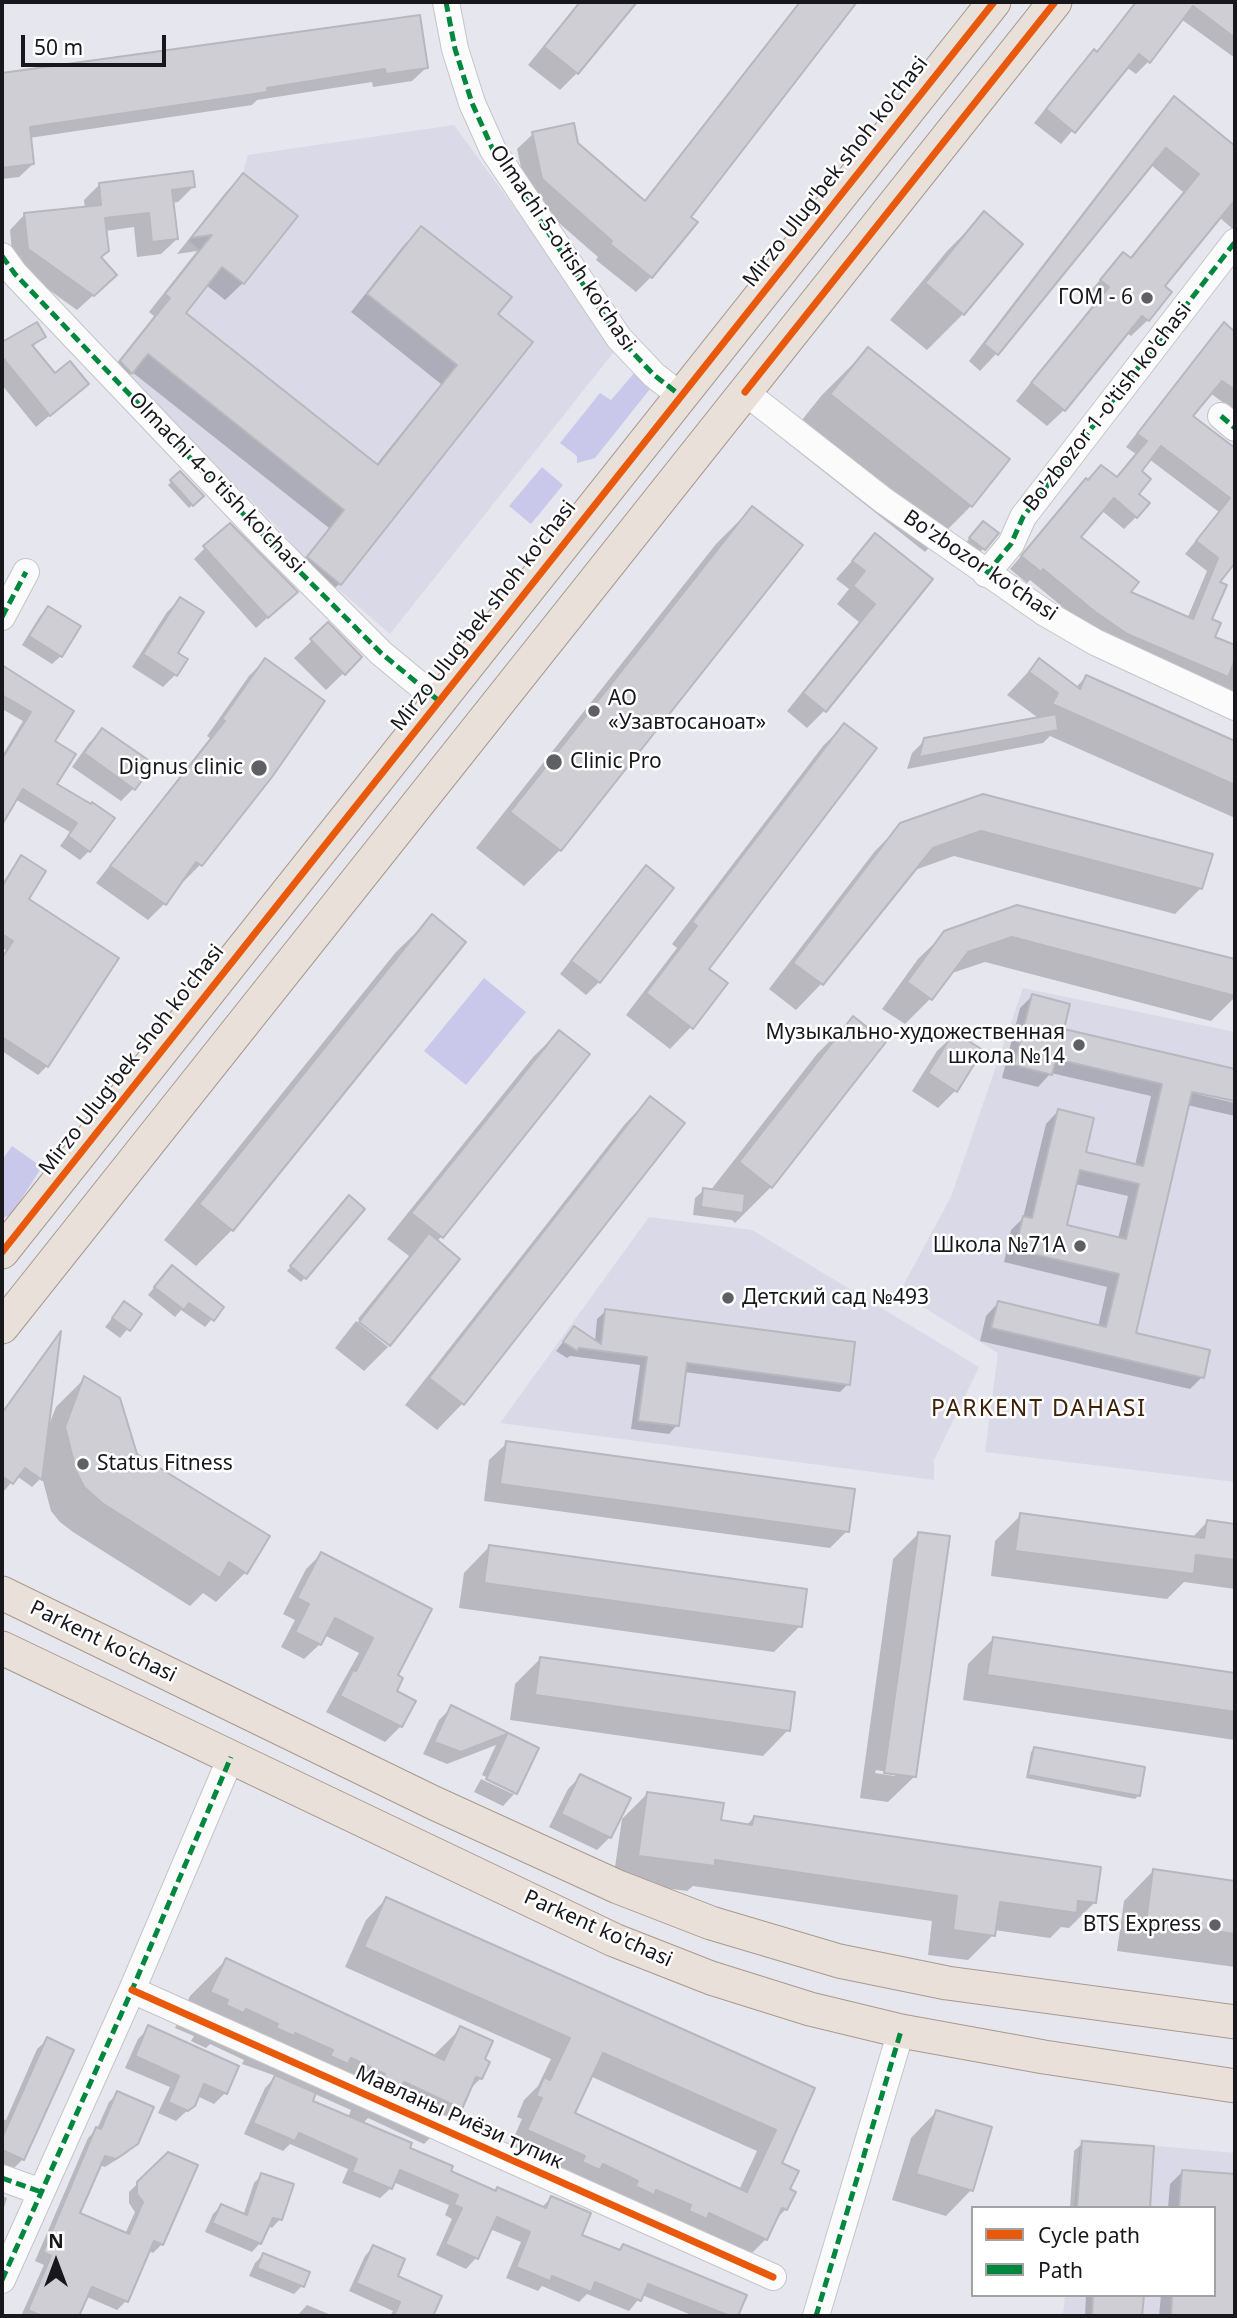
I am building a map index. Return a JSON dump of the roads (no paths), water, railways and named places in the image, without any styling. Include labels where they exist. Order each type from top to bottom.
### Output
[{"type":"main road","name":"Mirzo Ulug'bek shoh ko'chasi","points":[[3,1249],[994,2]]},
{"type":"main road","points":[[2,1328],[1055,2]]},
{"type":"main road","points":[[708,363],[745,392]]},
{"type":"main road","points":[[351,813],[387,842]]},
{"type":"main road","name":"Parkent ko'chasi","points":[[2,1593],[434,1803],[618,1887],[711,1923],[839,1961],[934,1981],[1235,2022]]},
{"type":"main road","name":"Parkent ko'chasi","points":[[2,1648],[614,1940],[712,1978],[810,2009],[901,2031],[1010,2052],[1235,2086]]},
{"type":"street","name":"Olmachi 5-o'tish ko'chasi","points":[[446,2],[455,49],[472,103],[493,150],[620,338],[654,375],[681,396]]},
{"type":"street","name":"Bo'zbozor 1-o'tish ko'chasi","points":[[986,574],[1011,544],[1023,517],[1235,242]]},
{"type":"street","name":"Olmachi 4-o'tish ko'chasi","points":[[2,256],[15,274],[268,540],[381,653],[439,701]]},
{"type":"street","name":"Bo'zbozor ko'chasi","points":[[745,392],[883,499],[986,574],[1095,642],[1235,707]]},
{"type":"street","points":[[2,617],[26,572]]},
{"type":"street","points":[[2,2280],[132,1990],[231,1757]]},
{"type":"street","name":"Мавланы Риёзи тупик","points":[[132,1990],[773,2277]]},
{"type":"street","points":[[816,2316],[901,2031]]},
{"type":"street","points":[[2,2178],[41,2192]]},
{"type":"place","name":"ГОМ - 6","points":[[1147,298]]},
{"type":"place","name":"АО «Узавтосаноат»","points":[[594,711]]},
{"type":"place","name":"Clinic Pro","points":[[554,762]]},
{"type":"place","name":"Dignus clinic","points":[[259,768]]},
{"type":"place","name":"Музыкально-художественная школа №14","points":[[1079,1045]]},
{"type":"place","name":"Школа №71А","points":[[1080,1246]]},
{"type":"place","name":"Детский сад №493","points":[[728,1298]]},
{"type":"place","name":"Status Fitness","points":[[83,1464]]},
{"type":"place","name":"BTS Express","points":[[1215,1925]]},
{"type":"district","name":"PARKENT DAHASI","points":[[1039,1409]]}]
